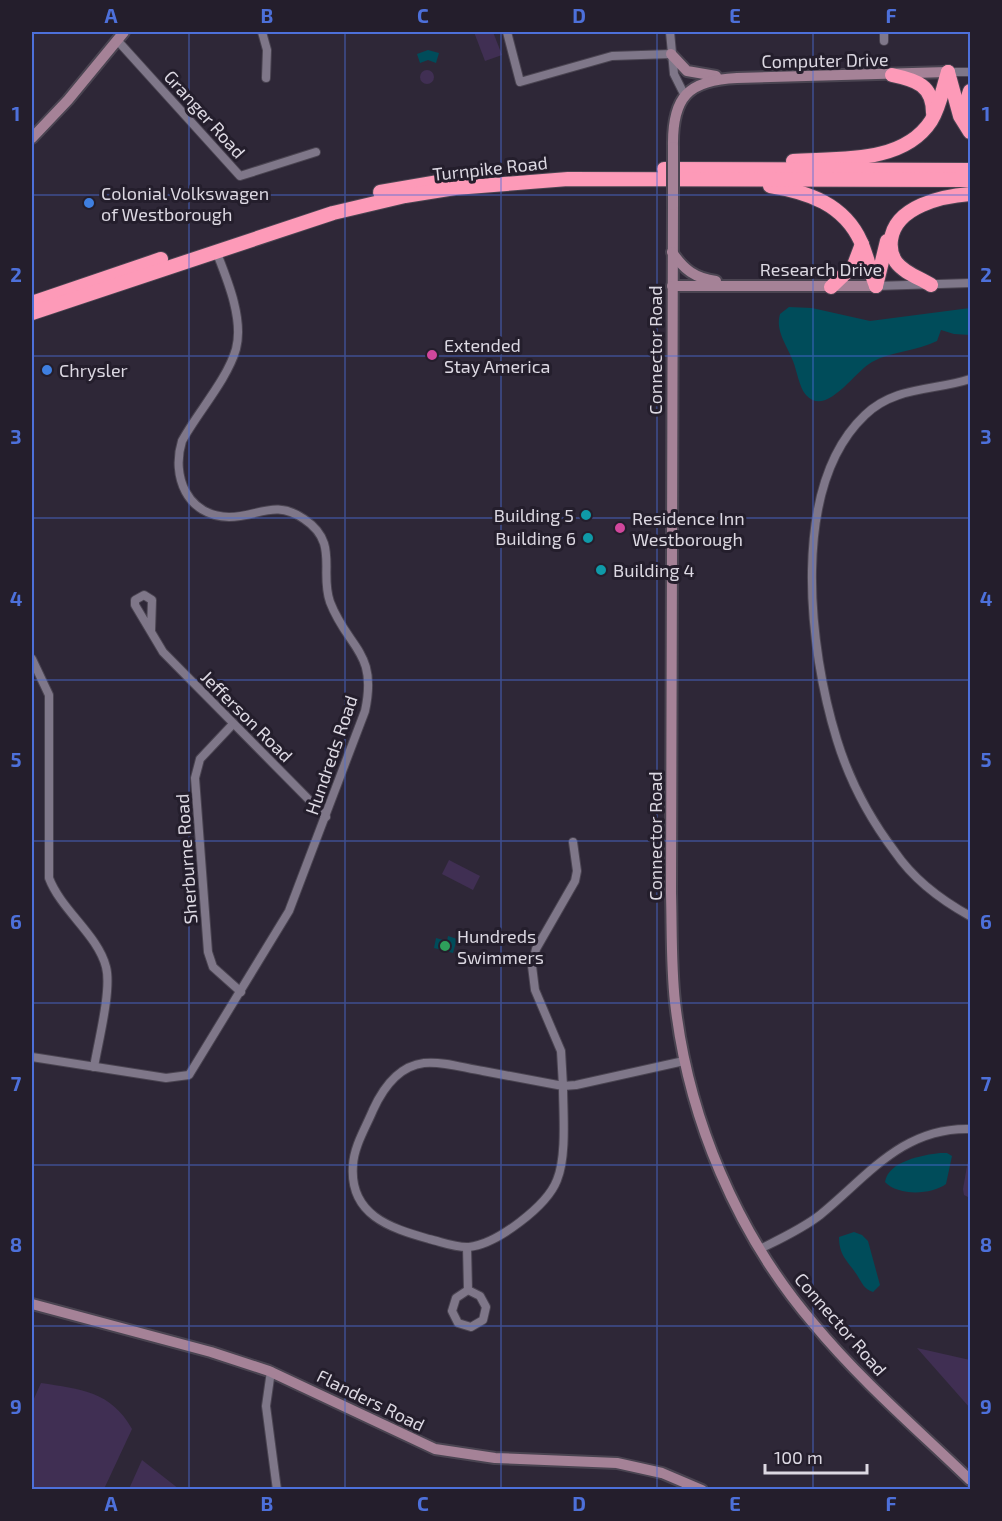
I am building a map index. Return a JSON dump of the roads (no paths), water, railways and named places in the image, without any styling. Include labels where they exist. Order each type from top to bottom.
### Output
[{"type":"highway","points":[[741,169],[757,163],[887,152],[913,140],[932,119],[948,72]]},
{"type":"highway","points":[[948,72],[960,116],[969,129]]},
{"type":"highway","points":[[892,75],[914,80],[927,88],[933,102],[932,119]]},
{"type":"highway","points":[[969,129],[965,106],[970,91]]},
{"type":"highway","name":"Turnpike Road","points":[[32,303],[332,205],[409,186],[478,176],[585,170],[970,170]]},
{"type":"highway","name":"Turnpike Road","points":[[32,313],[333,213],[405,196],[455,188],[568,179],[970,180]]},
{"type":"highway","points":[[721,179],[739,184],[784,188],[820,199],[842,216],[862,244],[876,286]]},
{"type":"highway","points":[[876,286],[892,232],[897,224],[915,208],[945,197],[970,194]]},
{"type":"highway","points":[[892,232],[890,249],[895,261],[903,269],[931,285]]},
{"type":"highway","points":[[831,287],[854,265],[862,244]]},
{"type":"street","points":[[262,32],[267,50],[266,78]]},
{"type":"street","points":[[507,32],[520,82],[612,56],[671,54]]},
{"type":"street","points":[[670,32],[674,74],[685,96]]},
{"type":"street","points":[[884,32],[884,41]]},
{"type":"street","points":[[32,138],[68,100],[121,36]]},
{"type":"street","name":"Granger Road","points":[[121,36],[240,176],[316,152]]},
{"type":"street","points":[[671,54],[678,64],[692,73],[737,78]]},
{"type":"street","name":"Computer Drive","points":[[685,96],[695,86],[707,81],[737,78],[970,72]]},
{"type":"street","name":"Connector Road","points":[[685,96],[674,114],[673,147],[671,913],[675,1000],[684,1060],[710,1148],[760,1249],[797,1304],[829,1341],[970,1480]]},
{"type":"street","name":"Hundreds Road","points":[[32,1057],[166,1078],[189,1075],[289,911],[327,817],[365,711],[369,681],[362,652],[330,600],[328,555],[315,527],[289,511],[274,508],[230,517],[214,515],[189,499],[177,471],[177,456],[182,441],[230,363],[236,349],[237,319],[216,251]]},
{"type":"street","points":[[672,252],[687,272],[699,278],[743,286]]},
{"type":"street","name":"Research Drive","points":[[672,286],[831,287],[970,283]]},
{"type":"street","points":[[970,379],[890,398],[876,405],[851,429],[834,460],[823,493],[815,530],[813,568],[816,626],[826,697],[837,740],[855,785],[884,836],[912,873],[939,897],[970,916]]},
{"type":"street","name":"Jefferson Road","points":[[151,631],[163,652],[327,817]]},
{"type":"street","points":[[32,659],[49,695],[49,878],[54,891],[100,954],[106,967],[107,983],[94,1067]]},
{"type":"street","name":"Sherburne Road","points":[[233,724],[200,759],[195,778],[208,952],[213,967],[241,992]]},
{"type":"street","points":[[573,842],[577,870],[575,881],[536,949],[532,966],[535,990],[561,1051],[563,1086],[561,1166],[552,1191],[544,1202],[495,1238],[467,1247],[391,1227],[365,1208],[358,1195],[353,1166],[355,1153],[384,1091],[398,1074],[412,1066],[437,1063],[563,1086],[684,1060]]},
{"type":"street","points":[[760,1249],[817,1218],[877,1162],[901,1147],[927,1136],[970,1129]]},
{"type":"street","points":[[467,1247],[468,1290]]},
{"type":"street","points":[[468,1290],[480,1296],[486,1307],[483,1320],[471,1328],[458,1323],[452,1311],[456,1298],[468,1290]]},
{"type":"street","name":"Flanders Road","points":[[32,1304],[211,1352],[271,1371],[435,1449],[495,1458],[617,1463],[662,1473],[702,1490]]},
{"type":"street","points":[[271,1371],[266,1406],[277,1490]]},
{"type":"water","points":[[428,50],[439,53],[436,63],[428,60],[420,63],[417,54]]},
{"type":"water","points":[[789,307],[812,308],[870,321],[970,308],[970,335],[941,330],[937,341],[872,362],[840,391],[822,401],[814,401],[806,395],[802,388],[780,332],[780,314]]},
{"type":"water","name":"Hundreds Swimmers","points":[[448,936],[457,939],[453,953],[434,948],[436,938],[447,941]]},
{"type":"water","points":[[940,1153],[952,1156],[946,1184],[940,1188],[924,1192],[906,1192],[891,1187],[885,1182],[892,1169],[899,1164]]},
{"type":"water","points":[[854,1232],[862,1235],[868,1241],[880,1285],[873,1292],[864,1285],[841,1249],[839,1237]]},
{"type":"place","name":"Colonial Volkswagen of Westborough","points":[[89,203]]},
{"type":"place","name":"Extended Stay America","points":[[432,355]]},
{"type":"place","name":"Chrysler","points":[[47,370]]},
{"type":"place","name":"Building 5","points":[[586,515]]},
{"type":"place","name":"Residence Inn Westborough","points":[[620,528]]},
{"type":"place","name":"Building 6","points":[[588,538]]},
{"type":"place","name":"Building 4","points":[[601,570]]},
{"type":"place","name":"Hundreds Swimmers","points":[[445,946]]}]
